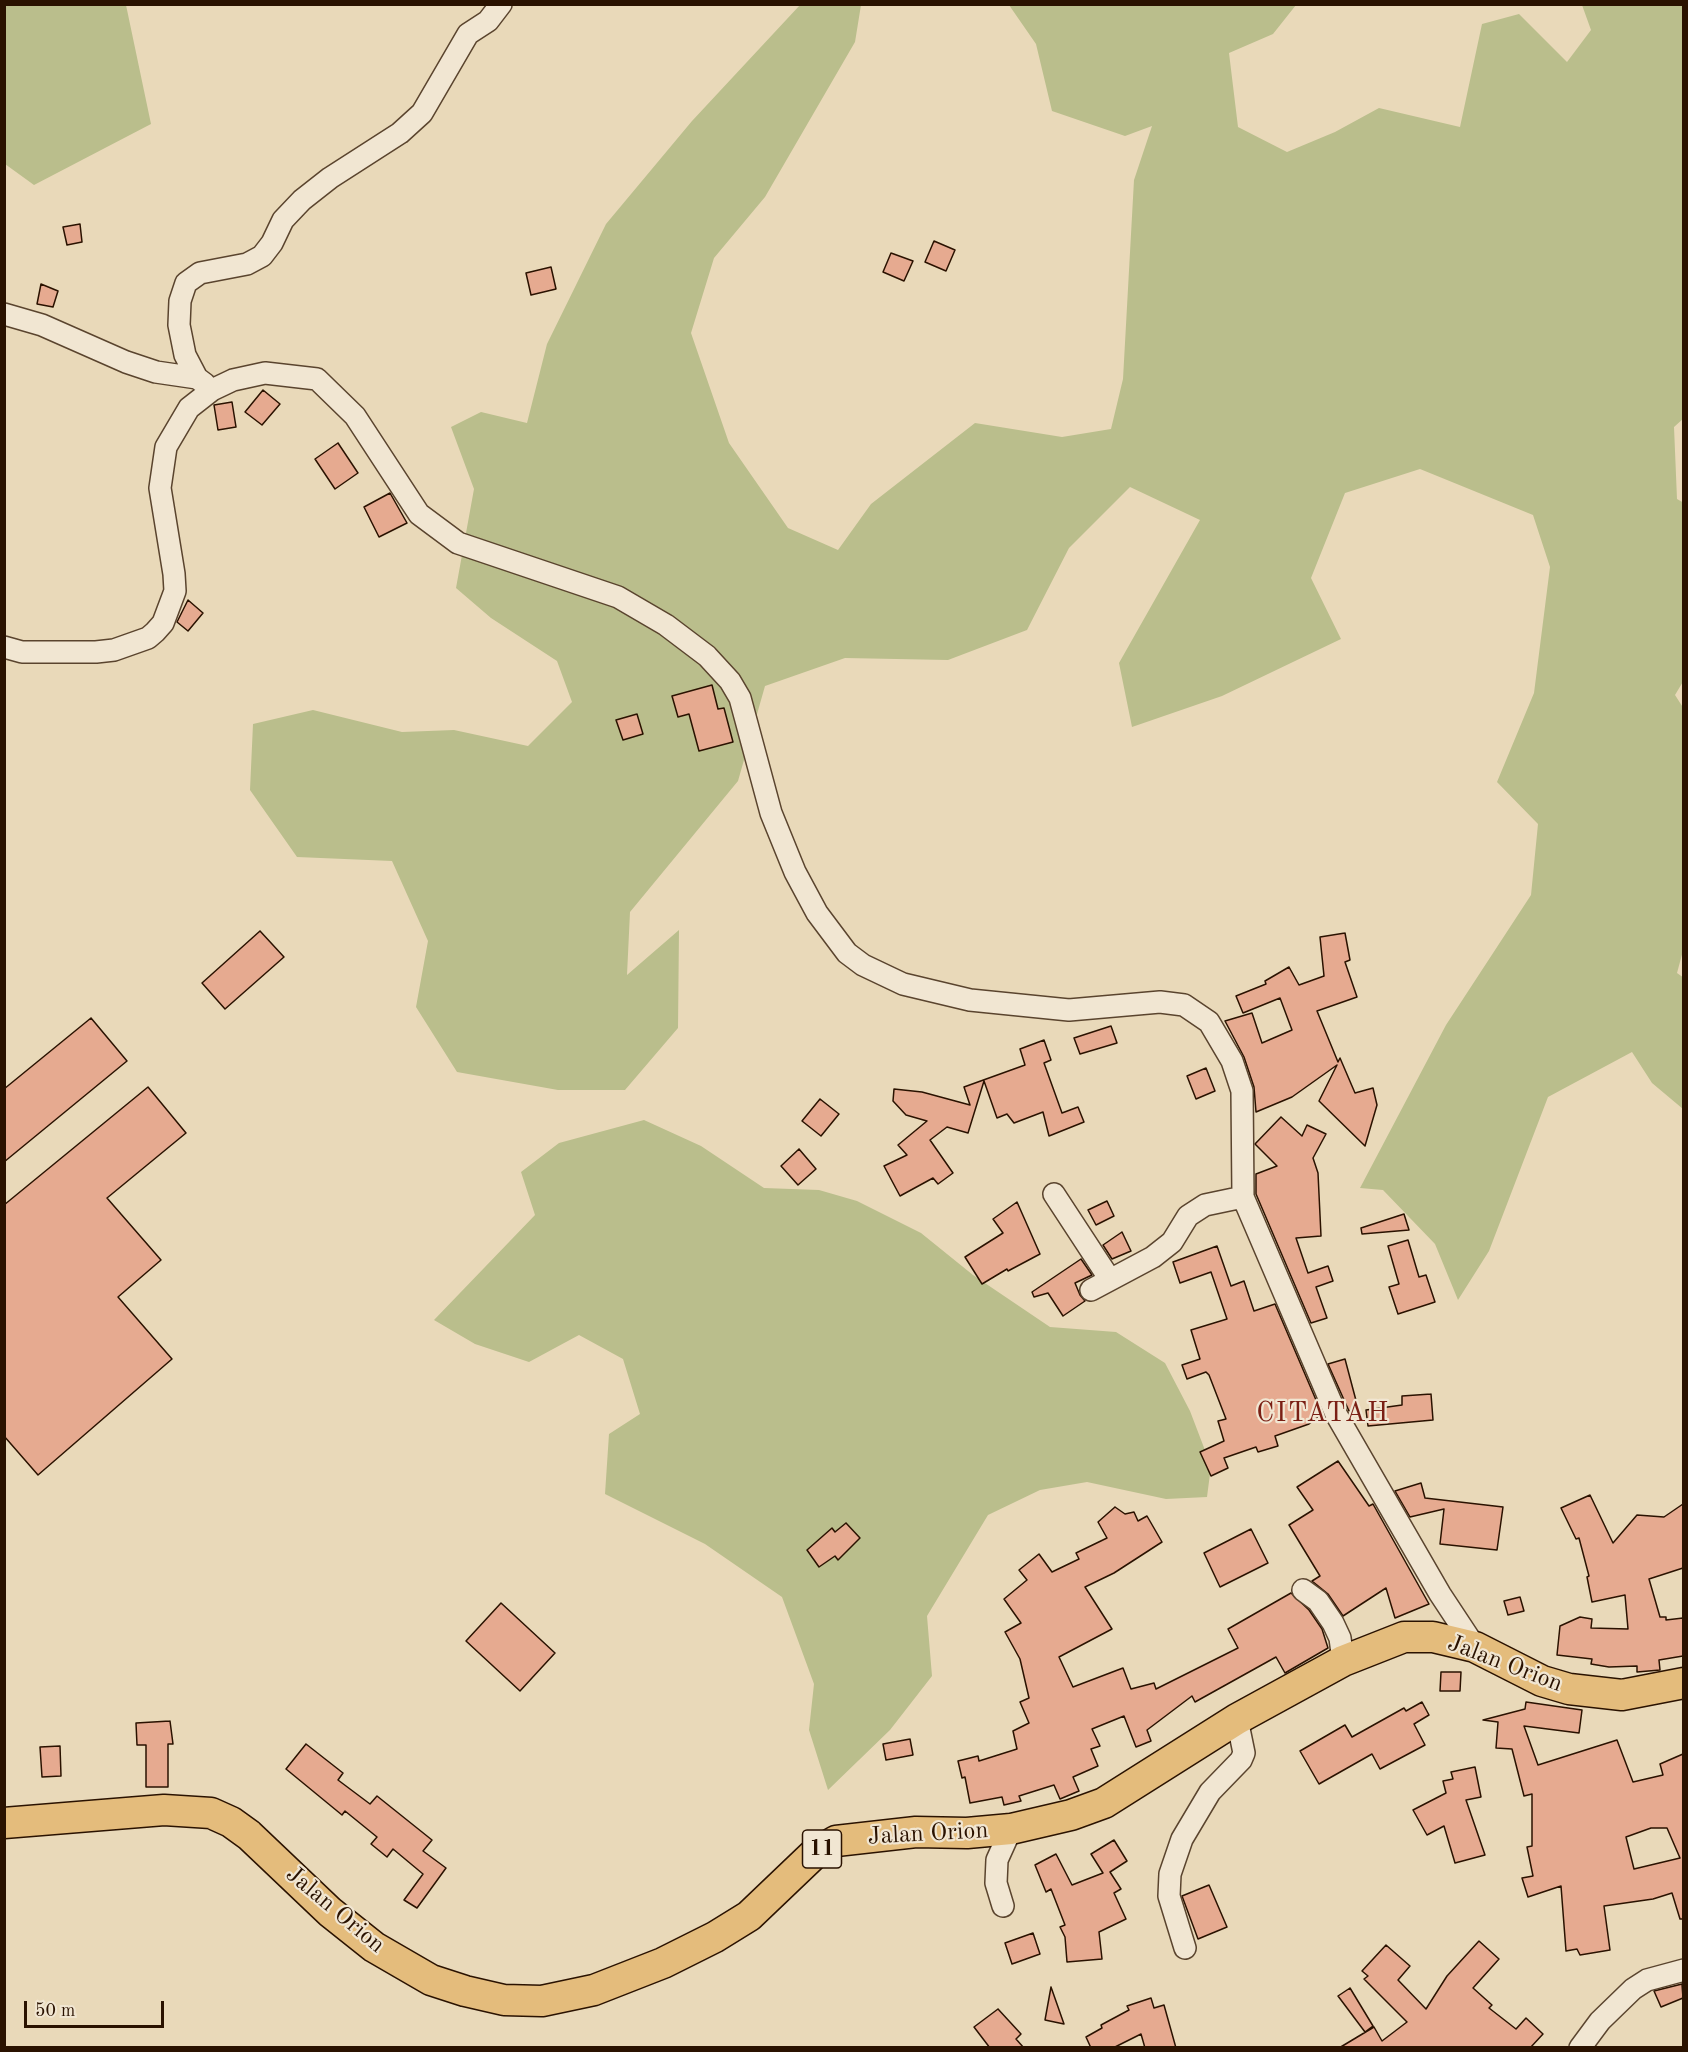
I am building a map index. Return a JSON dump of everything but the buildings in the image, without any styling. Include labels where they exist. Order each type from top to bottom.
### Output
[{"type":"highway","name":"Jalan Orion","points":[[4,1823],[164,1810],[211,1814],[231,1822],[249,1835],[330,1912],[374,1947],[431,1980],[504,2000],[542,2001],[594,1990],[663,1963],[715,1938],[749,1916],[815,1853],[836,1841],[916,1832],[967,1833],[1011,1829],[1071,1815],[1104,1803],[1237,1719],[1343,1661],[1404,1637],[1433,1637],[1474,1647],[1542,1681],[1569,1689],[1622,1695],[1683,1683]]},
{"type":"street","points":[[205,384],[185,355],[179,325],[180,300],[186,283],[200,273],[247,264],[262,256],[272,243],[282,220],[302,200],[330,178],[400,133],[422,113],[468,34],[488,21],[501,4]]},
{"type":"street","points":[[4,314],[42,325],[126,362],[205,384],[265,373],[317,379],[355,416],[419,514],[458,543],[618,597],[666,625],[707,656],[730,681],[740,698],[771,813],[795,872],[817,913],[847,953],[863,965],[903,984],[970,1000],[1070,1010],[1160,1002],[1184,1005],[1209,1022],[1232,1061],[1242,1091],[1243,1197],[1336,1414],[1440,1594],[1474,1647]]},
{"type":"street","points":[[4,647],[22,651],[114,650],[148,638],[163,622],[174,591],[174,574],[160,502],[166,447],[205,384]]},
{"type":"street","points":[[1054,1194],[1109,1278]]},
{"type":"street","points":[[1091,1290],[1109,1278],[1153,1257],[1172,1242],[1188,1216],[1205,1205],[1243,1197]]},
{"type":"street","points":[[1303,1590],[1318,1601],[1333,1623],[1340,1638],[1343,1661]]},
{"type":"street","points":[[1185,1948],[1169,1896],[1170,1874],[1182,1839],[1210,1792],[1241,1760],[1244,1753],[1237,1719]]},
{"type":"street","points":[[1003,1906],[996,1883],[997,1860],[1011,1829]]},
{"type":"street","points":[[1580,2048],[1600,2021],[1633,1989],[1647,1980],[1683,1970]]},
{"type":"green space","points":[[5,4],[126,5],[151,124],[34,185],[5,164]]},
{"type":"green space","points":[[800,5],[861,5],[855,42],[765,197],[714,258],[691,333],[729,443],[788,528],[838,550],[871,504],[975,423],[1062,437],[1111,429],[1123,379],[1134,180],[1152,126],[1125,136],[1052,111],[1036,44],[1009,5],[1296,5],[1273,34],[1229,53],[1238,127],[1287,152],[1335,132],[1379,108],[1460,127],[1482,24],[1519,14],[1567,62],[1591,30],[1582,5],[1683,5],[1684,418],[1674,427],[1677,499],[1684,503],[1684,680],[1675,695],[1684,709],[1684,947],[1677,973],[1684,978],[1683,1109],[1652,1083],[1632,1052],[1548,1097],[1489,1251],[1458,1300],[1435,1244],[1383,1190],[1360,1188],[1446,1025],[1531,895],[1538,824],[1497,782],[1534,693],[1550,567],[1533,515],[1420,469],[1345,493],[1311,578],[1341,639],[1222,696],[1132,727],[1119,663],[1200,520],[1130,487],[1069,548],[1027,630],[948,660],[845,658],[765,686],[738,781],[630,912],[627,975],[679,930],[678,1028],[625,1090],[558,1090],[457,1072],[416,1007],[428,941],[392,861],[297,857],[250,790],[253,724],[313,710],[402,732],[454,730],[528,746],[572,702],[557,661],[491,618],[456,588],[474,489],[451,427],[481,412],[527,423],[547,344],[606,224],[692,121]]},
{"type":"green space","points":[[644,1120],[701,1146],[764,1188],[819,1190],[857,1201],[921,1233],[973,1275],[1050,1327],[1116,1332],[1165,1363],[1190,1411],[1211,1466],[1207,1497],[1166,1499],[1087,1482],[1040,1490],[988,1515],[927,1616],[932,1676],[890,1730],[828,1790],[809,1730],[814,1684],[782,1597],[705,1544],[605,1494],[609,1434],[640,1414],[623,1359],[579,1335],[529,1362],[475,1344],[434,1320],[535,1215],[521,1172],[559,1143]]},
{"type":"district","name":"CITATAH","points":[[1323,1414]]}]
